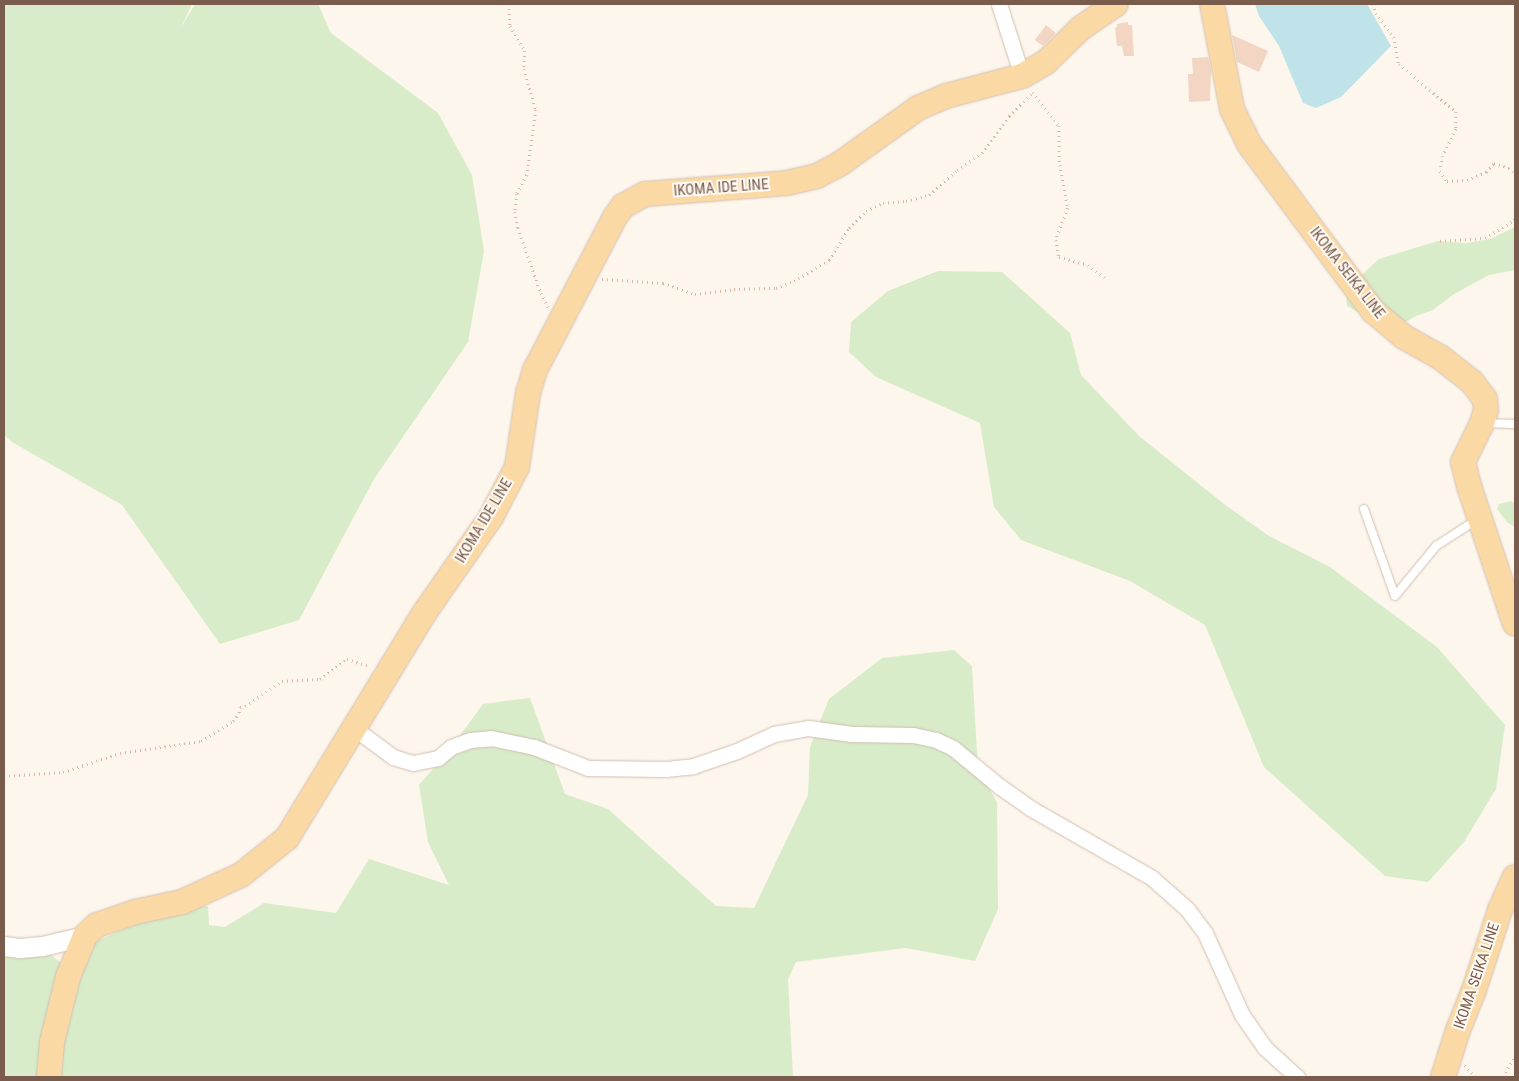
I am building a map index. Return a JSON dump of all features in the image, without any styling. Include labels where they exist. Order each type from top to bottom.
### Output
[{"type":"main road","name":"IKOMA IDE LINE","points":[[85,936],[98,925],[135,912],[182,902],[240,875],[287,838],[425,612],[491,517],[517,467],[532,378],[579,285],[615,217],[623,206],[645,194],[787,184],[817,176],[841,163],[918,108],[946,96],[1028,84],[1046,62],[1081,28],[1116,4]]},
{"type":"main road","name":"IKOMA SEIKA LINE","points":[[1212,4],[1232,109],[1249,144],[1373,311],[1404,337],[1440,357],[1480,390],[1485,399],[1486,410],[1482,423],[1463,462],[1479,518],[1515,624]]},
{"type":"main road","name":"IKOMA SEIKA LINE","points":[[1442,1077],[1500,910],[1515,877]]},
{"type":"main road","points":[[49,1077],[52,1042],[68,976],[85,936]]},
{"type":"street","points":[[999,4],[1028,84]]},
{"type":"street","points":[[354,728],[393,757],[413,762],[438,758],[451,747],[470,740],[491,738],[534,747],[588,768],[666,770],[693,766],[737,751],[774,734],[808,728],[852,734],[913,735],[936,740],[953,748],[998,786],[1030,808],[1152,878],[1187,909],[1205,934],[1242,1015],[1264,1047],[1297,1077]]},
{"type":"street","points":[[4,946],[20,948],[42,946],[85,936]]},
{"type":"lane","points":[[1482,423],[1515,424]]},
{"type":"lane","points":[[1364,509],[1395,596],[1436,546],[1479,518]]},
{"type":"path","points":[[509,4],[510,26],[525,51],[524,69],[536,110],[527,174],[517,194],[515,212],[518,228],[541,293],[558,326]]},
{"type":"path","points":[[1373,4],[1376,13],[1394,37],[1399,64],[1456,112],[1456,129],[1443,156],[1440,172],[1447,181],[1467,180],[1486,172],[1494,164],[1509,168],[1515,174]]},
{"type":"path","points":[[579,285],[607,278],[627,282],[663,283],[695,294],[734,289],[776,288],[794,282],[829,260],[849,228],[866,211],[883,203],[906,201],[929,195],[957,170],[982,153],[1009,116],[1028,84],[1059,126],[1060,164],[1068,208],[1056,240],[1059,257],[1088,265],[1106,278]]},
{"type":"path","points":[[1440,241],[1486,238],[1514,220],[1515,214]]},
{"type":"path","points":[[4,776],[64,772],[120,753],[201,741],[233,721],[239,714],[240,708],[282,682],[320,679],[347,659],[367,665],[386,676]]},
{"type":"path","points":[[1503,1077],[1515,1055]]},
{"type":"green space","points":[[4,4],[192,4],[181,28],[195,4],[318,4],[331,33],[438,113],[472,175],[484,251],[468,342],[374,479],[299,620],[220,644],[122,505],[12,442],[4,435]]},
{"type":"green space","points":[[1515,227],[1515,270],[1489,275],[1454,294],[1433,310],[1416,316],[1392,330],[1347,306],[1346,289],[1379,259],[1438,241],[1467,243],[1490,239]]},
{"type":"green space","points":[[938,271],[1002,272],[1070,333],[1081,375],[1139,436],[1224,504],[1269,536],[1330,567],[1437,647],[1505,725],[1496,789],[1464,842],[1428,882],[1385,876],[1264,767],[1205,625],[1130,581],[1021,540],[994,507],[980,423],[876,377],[849,352],[851,322],[888,291]]},
{"type":"green space","points":[[1512,501],[1515,505],[1515,527],[1507,522],[1497,509],[1499,504]]},
{"type":"green space","points":[[954,650],[972,666],[978,769],[997,802],[998,909],[975,961],[906,948],[796,962],[788,979],[793,1077],[4,1077],[4,955],[51,955],[64,965],[103,938],[163,913],[208,906],[209,925],[225,927],[264,903],[336,913],[369,859],[449,885],[428,842],[419,785],[447,753],[483,704],[530,698],[565,794],[608,809],[716,906],[754,908],[808,795],[810,747],[829,699],[882,658]]},
{"type":"water","points":[[1255,4],[1367,4],[1391,46],[1341,97],[1316,108],[1303,103],[1279,46],[1259,16]]},
{"type":"building","points":[[1128,22],[1128,25],[1132,25],[1134,56],[1124,56],[1122,46],[1117,46],[1115,28],[1117,24]]},
{"type":"building","points":[[1046,25],[1056,33],[1043,46],[1035,40]]},
{"type":"building","points":[[1232,35],[1268,51],[1259,72],[1237,62]]},
{"type":"building","points":[[1208,57],[1211,70],[1210,101],[1189,102],[1188,74],[1193,74],[1192,58]]}]
